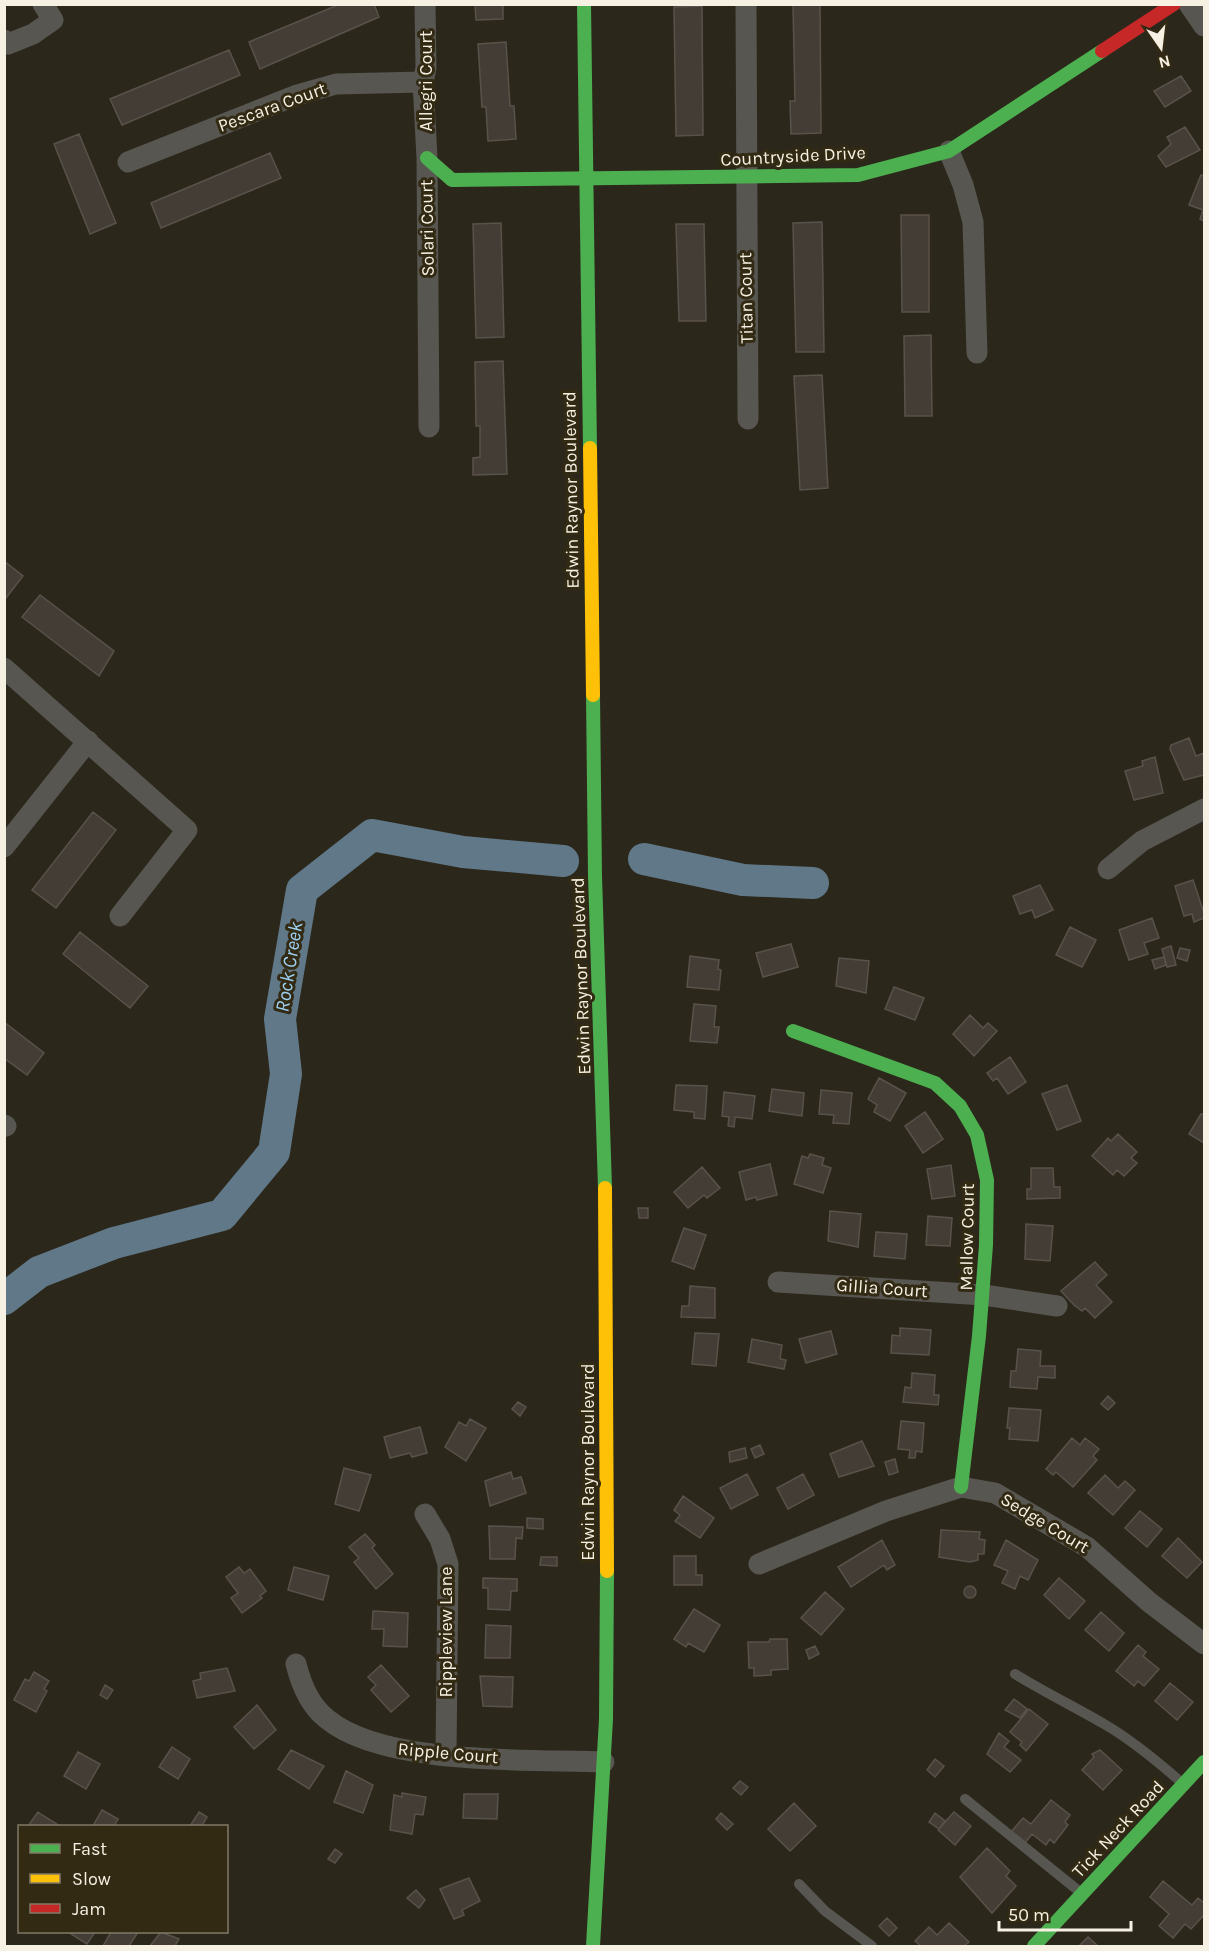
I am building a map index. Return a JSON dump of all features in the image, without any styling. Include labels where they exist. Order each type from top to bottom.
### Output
[{"type":"main road","name":"Edwin Raynor Boulevard","points":[[584,4],[595,876],[604,1108],[607,1467],[604,1762],[593,1947]]},
{"type":"main road","name":"Countryside Drive","points":[[585,180],[858,175],[949,151],[1174,4]]},
{"type":"main road","name":"Solari Court","points":[[427,158],[452,180],[585,180]]},
{"type":"main road","name":"Mallow Court","points":[[794,1031],[935,1083],[954,1097],[971,1121],[984,1155],[988,1185],[984,1295],[961,1487]]},
{"type":"main road","name":"Tick Neck Road","points":[[1034,1947],[1204,1762]]},
{"type":"street","points":[[4,40],[8,44],[33,34],[53,20],[43,4]]},
{"type":"street","name":"Allegri Court","points":[[425,4],[426,68],[423,82],[427,158]]},
{"type":"street","name":"Titan Court","points":[[746,4],[745,177],[748,419]]},
{"type":"street","points":[[1188,4],[1204,27]]},
{"type":"street","name":"Pescara Court","points":[[128,162],[297,95],[336,84],[423,82]]},
{"type":"street","points":[[949,151],[963,185],[973,222],[977,353]]},
{"type":"street","name":"Solari Court","points":[[427,158],[429,427]]},
{"type":"street","points":[[4,668],[187,830],[120,916]]},
{"type":"street","points":[[4,847],[88,741]]},
{"type":"street","points":[[1108,869],[1142,841],[1204,809]]},
{"type":"street","name":"Gillia Court","points":[[778,1282],[984,1295],[1057,1306]]},
{"type":"street","name":"Sedge Court","points":[[759,1564],[886,1511],[961,1487],[995,1493],[1087,1547],[1149,1602],[1204,1644]]},
{"type":"street","name":"Rippleview Lane","points":[[425,1514],[440,1539],[448,1564],[446,1755]]},
{"type":"street","name":"Ripple Court","points":[[296,1664],[307,1692],[326,1719],[366,1740],[401,1751],[604,1762]]},
{"type":"lane","points":[[1016,1674],[1059,1701],[1104,1724],[1151,1756],[1184,1784]]},
{"type":"lane","points":[[965,1799],[1082,1894]]},
{"type":"lane","points":[[799,1884],[825,1911],[872,1947]]},
{"type":"building","points":[[340,4],[374,4],[379,17],[260,69],[249,42]]},
{"type":"building","points":[[475,4],[503,4],[503,19],[476,20]]},
{"type":"building","points":[[793,4],[820,4],[821,133],[791,134],[790,101],[795,101]]},
{"type":"building","points":[[702,6],[703,135],[676,136],[674,7]]},
{"type":"building","points":[[506,42],[510,106],[514,106],[516,139],[488,141],[486,107],[482,107],[478,44]]},
{"type":"building","points":[[229,50],[240,75],[122,125],[110,99]]},
{"type":"building","points":[[1181,76],[1191,91],[1165,107],[1154,91]]},
{"type":"building","points":[[1185,127],[1200,150],[1166,167],[1158,156],[1171,144],[1167,137]]},
{"type":"building","points":[[79,134],[116,223],[90,234],[54,144]]},
{"type":"building","points":[[270,153],[281,178],[161,228],[151,203]]},
{"type":"building","points":[[1201,175],[1204,176],[1204,221],[1200,219],[1203,210],[1189,205]]},
{"type":"building","points":[[901,215],[929,215],[929,312],[902,312]]},
{"type":"building","points":[[822,222],[824,352],[796,352],[793,223]]},
{"type":"building","points":[[501,223],[504,337],[476,338],[473,224]]},
{"type":"building","points":[[676,224],[704,224],[706,321],[679,321]]},
{"type":"building","points":[[931,335],[932,416],[905,416],[904,336]]},
{"type":"building","points":[[503,361],[507,474],[473,475],[473,458],[480,457],[480,426],[476,426],[475,362]]},
{"type":"building","points":[[822,375],[828,488],[800,490],[794,376]]},
{"type":"building","points":[[4,561],[23,576],[6,598],[4,597]]},
{"type":"building","points":[[40,595],[114,651],[99,676],[22,617]]},
{"type":"building","points":[[1189,738],[1196,756],[1204,753],[1204,775],[1184,780],[1170,749],[1171,745]]},
{"type":"building","points":[[1155,757],[1163,793],[1134,800],[1125,771],[1143,766],[1142,761]]},
{"type":"building","points":[[93,812],[116,830],[56,908],[32,890]]},
{"type":"building","points":[[1193,880],[1204,913],[1204,918],[1194,922],[1192,914],[1184,916],[1175,886]]},
{"type":"building","points":[[1040,885],[1053,910],[1035,918],[1032,910],[1020,914],[1013,896]]},
{"type":"building","points":[[1152,918],[1159,938],[1144,943],[1148,954],[1129,960],[1119,930]]},
{"type":"building","points":[[1070,927],[1096,940],[1082,967],[1056,955]]},
{"type":"building","points":[[80,932],[148,986],[130,1008],[63,954]]},
{"type":"building","points":[[791,944],[798,967],[763,977],[756,953]]},
{"type":"building","points":[[1171,946],[1176,965],[1167,967],[1162,949]]},
{"type":"building","points":[[1180,948],[1190,950],[1187,961],[1177,958]]},
{"type":"building","points":[[690,956],[719,960],[718,969],[721,970],[719,990],[687,987]]},
{"type":"building","points":[[1164,957],[1166,965],[1155,969],[1152,960]]},
{"type":"building","points":[[839,958],[869,961],[866,993],[836,986]]},
{"type":"building","points":[[894,987],[924,998],[915,1020],[885,1009]]},
{"type":"building","points":[[694,1004],[716,1006],[714,1027],[719,1027],[717,1043],[690,1041]]},
{"type":"building","points":[[970,1015],[983,1028],[988,1023],[997,1031],[974,1056],[953,1034]]},
{"type":"building","points":[[4,1022],[44,1053],[27,1075],[4,1058]]},
{"type":"building","points":[[1010,1057],[1026,1082],[1008,1094],[997,1078],[993,1081],[987,1073]]},
{"type":"building","points":[[879,1078],[906,1093],[890,1121],[874,1112],[877,1105],[868,1099]]},
{"type":"building","points":[[676,1085],[707,1086],[705,1119],[694,1118],[694,1112],[674,1110]]},
{"type":"building","points":[[1067,1085],[1081,1121],[1057,1130],[1042,1094]]},
{"type":"building","points":[[772,1089],[804,1093],[802,1116],[769,1111]]},
{"type":"building","points":[[821,1090],[852,1093],[849,1124],[833,1123],[834,1115],[819,1114]]},
{"type":"building","points":[[724,1092],[755,1096],[752,1119],[735,1117],[734,1127],[728,1126],[729,1117],[722,1116]]},
{"type":"building","points":[[925,1112],[943,1139],[923,1153],[905,1126]]},
{"type":"building","points":[[1201,1114],[1204,1114],[1204,1143],[1189,1134]]},
{"type":"building","points":[[1118,1134],[1137,1152],[1131,1158],[1137,1163],[1124,1176],[1117,1170],[1113,1175],[1092,1156],[1108,1138],[1111,1141]]},
{"type":"building","points":[[810,1154],[824,1158],[822,1165],[831,1168],[823,1193],[794,1184],[802,1156],[808,1158]]},
{"type":"building","points":[[770,1164],[777,1195],[746,1200],[739,1172]]},
{"type":"building","points":[[951,1165],[955,1196],[932,1199],[927,1169]]},
{"type":"building","points":[[702,1167],[720,1188],[707,1198],[704,1195],[688,1208],[674,1192]]},
{"type":"building","points":[[1031,1168],[1053,1168],[1054,1187],[1060,1187],[1060,1198],[1027,1199],[1027,1189],[1031,1189]]},
{"type":"building","points":[[638,1208],[648,1208],[648,1218],[639,1218]]},
{"type":"building","points":[[830,1211],[861,1214],[858,1247],[828,1241]]},
{"type":"building","points":[[928,1216],[952,1218],[950,1246],[926,1245]]},
{"type":"building","points":[[1026,1224],[1053,1226],[1050,1261],[1025,1259]]},
{"type":"building","points":[[684,1228],[706,1235],[694,1269],[672,1261]]},
{"type":"building","points":[[876,1232],[907,1234],[905,1259],[874,1256]]},
{"type":"building","points":[[1095,1262],[1107,1275],[1096,1285],[1112,1302],[1095,1318],[1085,1308],[1082,1311],[1074,1305],[1061,1291]]},
{"type":"building","points":[[690,1286],[715,1288],[715,1318],[681,1317],[682,1306],[689,1306]]},
{"type":"building","points":[[900,1328],[931,1330],[929,1355],[891,1353],[892,1335],[900,1336]]},
{"type":"building","points":[[831,1331],[837,1354],[806,1363],[799,1339]]},
{"type":"building","points":[[695,1333],[719,1334],[716,1366],[692,1364]]},
{"type":"building","points":[[752,1339],[782,1345],[780,1359],[786,1360],[784,1369],[748,1362]]},
{"type":"building","points":[[1018,1349],[1041,1351],[1040,1366],[1055,1366],[1055,1378],[1038,1377],[1037,1389],[1010,1387],[1011,1371],[1016,1371]]},
{"type":"building","points":[[912,1373],[935,1375],[934,1395],[939,1395],[938,1405],[903,1402],[905,1387],[911,1388]]},
{"type":"building","points":[[1108,1396],[1115,1403],[1108,1410],[1101,1404]]},
{"type":"building","points":[[518,1402],[526,1407],[520,1416],[512,1409]]},
{"type":"building","points":[[1009,1408],[1041,1410],[1038,1441],[1009,1439],[1010,1428],[1007,1428]]},
{"type":"building","points":[[470,1419],[486,1428],[466,1461],[445,1447],[459,1422],[466,1426]]},
{"type":"building","points":[[901,1421],[924,1423],[922,1452],[916,1451],[915,1458],[909,1458],[910,1450],[898,1449]]},
{"type":"building","points":[[420,1427],[427,1453],[412,1457],[410,1453],[390,1458],[384,1437]]},
{"type":"building","points":[[1072,1438],[1080,1445],[1085,1438],[1099,1449],[1093,1456],[1097,1460],[1073,1487],[1056,1472],[1053,1475],[1046,1469]]},
{"type":"building","points":[[862,1441],[874,1466],[839,1477],[830,1454]]},
{"type":"building","points":[[760,1445],[764,1454],[755,1458],[751,1449]]},
{"type":"building","points":[[745,1448],[747,1458],[730,1462],[729,1452]]},
{"type":"building","points":[[895,1459],[898,1472],[889,1475],[885,1462]]},
{"type":"building","points":[[344,1468],[371,1475],[359,1511],[335,1504]]},
{"type":"building","points":[[511,1472],[513,1479],[521,1477],[526,1493],[490,1506],[485,1481]]},
{"type":"building","points":[[747,1474],[758,1495],[731,1509],[720,1488]]},
{"type":"building","points":[[803,1474],[814,1495],[788,1509],[777,1488]]},
{"type":"building","points":[[1105,1475],[1118,1488],[1125,1481],[1135,1490],[1113,1515],[1088,1493]]},
{"type":"building","points":[[683,1496],[714,1518],[700,1538],[675,1521],[680,1515],[674,1510]]},
{"type":"building","points":[[1140,1511],[1162,1529],[1147,1547],[1125,1528]]},
{"type":"building","points":[[527,1518],[543,1519],[543,1529],[527,1528]]},
{"type":"building","points":[[489,1526],[523,1527],[522,1539],[516,1538],[515,1559],[490,1559]]},
{"type":"building","points":[[941,1530],[980,1532],[979,1539],[985,1540],[984,1554],[978,1554],[978,1560],[970,1562],[939,1557]]},
{"type":"building","points":[[365,1534],[375,1545],[372,1548],[393,1574],[376,1589],[354,1562],[359,1558],[349,1547]]},
{"type":"building","points":[[1178,1538],[1202,1562],[1187,1578],[1162,1556]]},
{"type":"building","points":[[882,1540],[895,1565],[887,1570],[884,1565],[851,1587],[838,1567]]},
{"type":"building","points":[[1006,1540],[1038,1560],[1028,1580],[1020,1576],[1015,1589],[1002,1583],[1008,1571],[994,1565]]},
{"type":"building","points":[[674,1556],[696,1556],[696,1575],[702,1575],[702,1585],[674,1585]]},
{"type":"building","points":[[541,1557],[557,1557],[557,1566],[540,1565]]},
{"type":"building","points":[[239,1567],[244,1573],[250,1569],[266,1591],[260,1596],[262,1598],[242,1613],[231,1598],[238,1593],[226,1577]]},
{"type":"building","points":[[294,1567],[329,1576],[323,1600],[288,1590]]},
{"type":"building","points":[[483,1578],[517,1579],[517,1591],[511,1591],[510,1610],[488,1609],[488,1588],[483,1588]]},
{"type":"building","points":[[1059,1578],[1085,1601],[1069,1619],[1044,1595]]},
{"type":"building","points":[[972,1586],[976,1592],[972,1598],[968,1598],[964,1590]]},
{"type":"building","points":[[825,1592],[844,1609],[821,1635],[801,1618]]},
{"type":"building","points":[[694,1609],[720,1625],[704,1652],[688,1643],[686,1647],[674,1639]]},
{"type":"building","points":[[373,1611],[408,1613],[407,1647],[383,1646],[384,1629],[372,1629]]},
{"type":"building","points":[[1101,1612],[1124,1633],[1109,1651],[1085,1630]]},
{"type":"building","points":[[486,1625],[511,1626],[510,1658],[485,1658]]},
{"type":"building","points":[[770,1639],[787,1639],[788,1669],[771,1670],[771,1675],[754,1676],[754,1668],[749,1668],[748,1642],[769,1642]]},
{"type":"building","points":[[1138,1645],[1146,1652],[1143,1656],[1159,1669],[1144,1686],[1138,1681],[1134,1686],[1116,1671]]},
{"type":"building","points":[[815,1646],[819,1654],[809,1659],[806,1650]]},
{"type":"building","points":[[381,1665],[409,1696],[391,1712],[371,1690],[376,1685],[368,1677]]},
{"type":"building","points":[[227,1668],[235,1691],[197,1698],[193,1681],[201,1679],[200,1673]]},
{"type":"building","points":[[34,1672],[49,1681],[44,1689],[47,1691],[36,1712],[14,1700],[25,1679],[29,1681]]},
{"type":"building","points":[[480,1676],[513,1677],[512,1707],[483,1706]]},
{"type":"building","points":[[1170,1683],[1193,1702],[1177,1720],[1155,1701]]},
{"type":"building","points":[[105,1685],[113,1690],[107,1699],[100,1695]]},
{"type":"building","points":[[1014,1699],[1027,1709],[1020,1718],[1005,1710]]},
{"type":"building","points":[[257,1705],[276,1730],[254,1749],[234,1727]]},
{"type":"building","points":[[1029,1709],[1048,1724],[1026,1751],[1020,1745],[1022,1742],[1010,1732]]},
{"type":"building","points":[[999,1733],[1009,1741],[1004,1747],[1021,1760],[1010,1772],[987,1754]]},
{"type":"building","points":[[172,1747],[190,1759],[178,1779],[159,1767]]},
{"type":"building","points":[[291,1750],[324,1766],[309,1789],[278,1769]]},
{"type":"building","points":[[1100,1750],[1122,1770],[1103,1790],[1082,1770],[1094,1757],[1092,1754]]},
{"type":"building","points":[[78,1752],[100,1764],[86,1789],[64,1776]]},
{"type":"building","points":[[935,1759],[944,1766],[935,1777],[927,1770]]},
{"type":"building","points":[[346,1771],[373,1785],[363,1813],[334,1802]]},
{"type":"building","points":[[740,1781],[748,1787],[741,1795],[733,1788]]},
{"type":"building","points":[[402,1793],[426,1797],[423,1815],[415,1814],[412,1834],[390,1830],[394,1795],[402,1797]]},
{"type":"building","points":[[464,1794],[498,1794],[497,1819],[463,1818]]},
{"type":"building","points":[[1051,1800],[1070,1815],[1065,1822],[1068,1825],[1054,1843],[1050,1839],[1046,1845],[1032,1834],[1025,1843],[1011,1832],[1023,1818],[1031,1824]]},
{"type":"building","points":[[794,1803],[816,1826],[790,1851],[768,1829]]},
{"type":"building","points":[[102,1810],[118,1819],[115,1825],[94,1825]]},
{"type":"building","points":[[38,1812],[58,1825],[29,1825]]},
{"type":"building","points":[[199,1812],[207,1817],[203,1825],[191,1825]]},
{"type":"building","points":[[954,1812],[971,1826],[955,1845],[938,1830]]},
{"type":"building","points":[[721,1813],[733,1824],[727,1830],[716,1819]]},
{"type":"building","points":[[935,1813],[945,1821],[939,1829],[929,1822]]},
{"type":"building","points":[[987,1848],[1010,1871],[1006,1876],[1016,1886],[992,1913],[960,1877]]},
{"type":"building","points":[[335,1849],[342,1854],[335,1863],[328,1859]]},
{"type":"building","points":[[469,1878],[480,1901],[462,1910],[464,1915],[454,1919],[440,1889]]},
{"type":"building","points":[[1163,1881],[1192,1905],[1198,1898],[1204,1903],[1204,1915],[1191,1929],[1185,1924],[1173,1938],[1159,1926],[1169,1914],[1150,1897]]},
{"type":"building","points":[[416,1890],[425,1900],[419,1908],[407,1898]]},
{"type":"building","points":[[887,1918],[897,1928],[889,1936],[879,1926]]},
{"type":"building","points":[[949,1923],[969,1942],[964,1946],[921,1946],[915,1941],[929,1927],[937,1935]]},
{"type":"building","points":[[70,1933],[94,1933],[87,1944]]},
{"type":"building","points":[[110,1933],[137,1933],[129,1946],[103,1946]]},
{"type":"building","points":[[160,1933],[179,1939],[175,1946],[150,1946]]},
{"type":"building","points":[[1088,1937],[1098,1946],[1079,1946]]},
{"type":"waterway","name":"Rock Creek","points":[[4,1299],[39,1272],[114,1243],[222,1215],[274,1152],[286,1074],[280,1019],[302,890],[372,835],[463,852],[563,861]]},
{"type":"waterway","name":"Rock Creek","points":[[644,859],[743,880],[813,883]]},
{"type":"traffic: fast","points":[[584,4],[590,448]]},
{"type":"traffic: fast","points":[[427,158],[452,180],[858,175],[949,151],[1102,51]]},
{"type":"traffic: fast","points":[[593,695],[595,876],[605,1188]]},
{"type":"traffic: fast","points":[[793,1031],[935,1083],[960,1106],[977,1135],[987,1180],[986,1245],[979,1336],[961,1487]]},
{"type":"traffic: fast","points":[[593,1946],[606,1719],[607,1571]]},
{"type":"traffic: fast","points":[[1034,1946],[1204,1762]]},
{"type":"traffic: slow","points":[[590,448],[593,695]]},
{"type":"traffic: slow","points":[[605,1188],[607,1571]]},
{"type":"traffic: jam","points":[[1102,51],[1174,4]]}]
